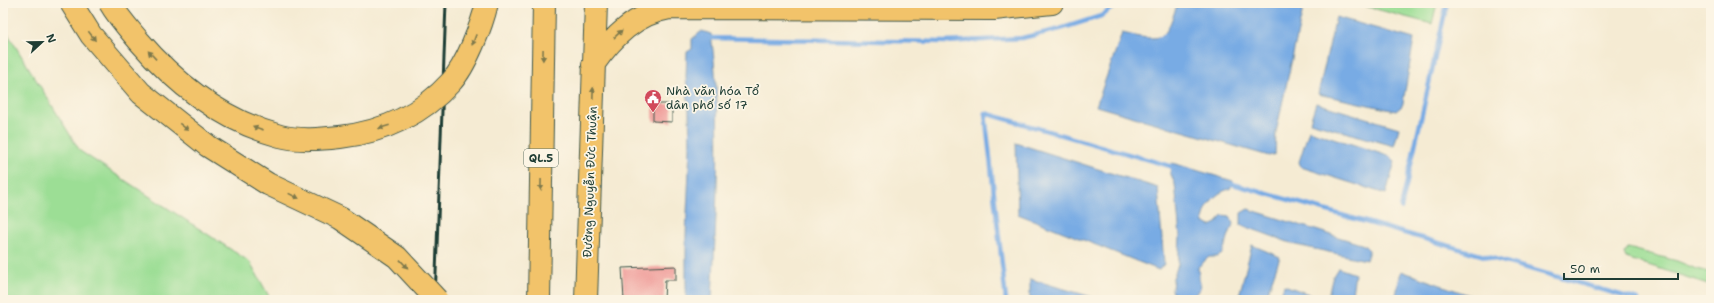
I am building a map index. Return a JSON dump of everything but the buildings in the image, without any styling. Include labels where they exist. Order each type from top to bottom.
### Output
[{"type":"highway","points":[[72,3],[91,35],[141,93],[208,146],[268,184],[340,218],[397,257],[436,300]]},
{"type":"highway","points":[[110,3],[129,29],[178,81],[218,110],[247,124],[281,136],[317,140],[363,134],[391,125],[419,111],[452,82],[469,53],[487,3]]},
{"type":"highway","name":"Đường Nguyễn Đức Thuận","points":[[586,300],[596,3]]},
{"type":"highway","points":[[593,65],[616,36],[627,26],[649,14],[670,8],[994,9],[1052,3]]},
{"type":"highway","name":"QL.5","points":[[539,300],[543,7]]},
{"type":"green space","points":[[1353,3],[1437,3],[1432,24]]},
{"type":"green space","points":[[3,26],[80,151],[250,262],[271,300],[3,300]]},
{"type":"green space","points":[[1628,248],[1677,261],[1711,273],[1711,285],[1626,258],[1624,253]]},
{"type":"water","points":[[1178,3],[1304,4],[1276,132],[1275,154],[1269,156],[1096,106],[1122,33],[1144,38],[1156,38],[1161,36],[1169,27]]},
{"type":"water","points":[[1336,17],[1414,39],[1403,103],[1402,106],[1396,111],[1318,94]]},
{"type":"water","points":[[702,31],[711,34],[717,100],[718,167],[712,300],[686,300],[686,236],[690,147],[686,77],[687,52],[692,49],[692,39]]},
{"type":"water","points":[[1316,103],[1399,128],[1394,146],[1310,122]]},
{"type":"water","points":[[1309,130],[1391,157],[1395,161],[1386,194],[1301,167],[1299,162]]},
{"type":"water","points":[[1016,143],[1158,188],[1164,264],[1159,270],[1018,214]]},
{"type":"water","points":[[1172,163],[1233,181],[1230,189],[1220,193],[1211,201],[1204,216],[1203,222],[1210,226],[1217,223],[1222,215],[1230,216],[1233,224],[1222,254],[1217,257],[1209,257],[1198,267],[1200,288],[1191,300],[1176,300],[1172,290],[1173,278],[1178,265],[1180,237],[1175,184],[1170,172]]},
{"type":"water","points":[[1248,209],[1364,245],[1369,250],[1366,260],[1296,245],[1241,225],[1241,213]]},
{"type":"water","points":[[1252,245],[1280,257],[1265,300],[1238,300]]},
{"type":"water","points":[[1338,268],[1355,274],[1351,300],[1327,300],[1333,276]]},
{"type":"water","points":[[1401,271],[1483,300],[1395,300]]},
{"type":"water","points":[[1030,279],[1102,300],[1030,300]]},
{"type":"water","points":[[1284,285],[1314,296],[1312,300],[1279,300]]},
{"type":"waterway","points":[[708,38],[946,42],[1022,38],[1060,29],[1101,16],[1119,3]]},
{"type":"waterway","points":[[1401,208],[1447,3]]},
{"type":"waterway","points":[[1006,300],[985,113],[1177,168]]},
{"type":"waterway","points":[[1226,182],[1638,300]]},
{"type":"railway","points":[[435,300],[446,3]]},
{"type":"place","name":"Nhà văn hóa Tổ dân phố số 17","points":[[653,113]]}]
